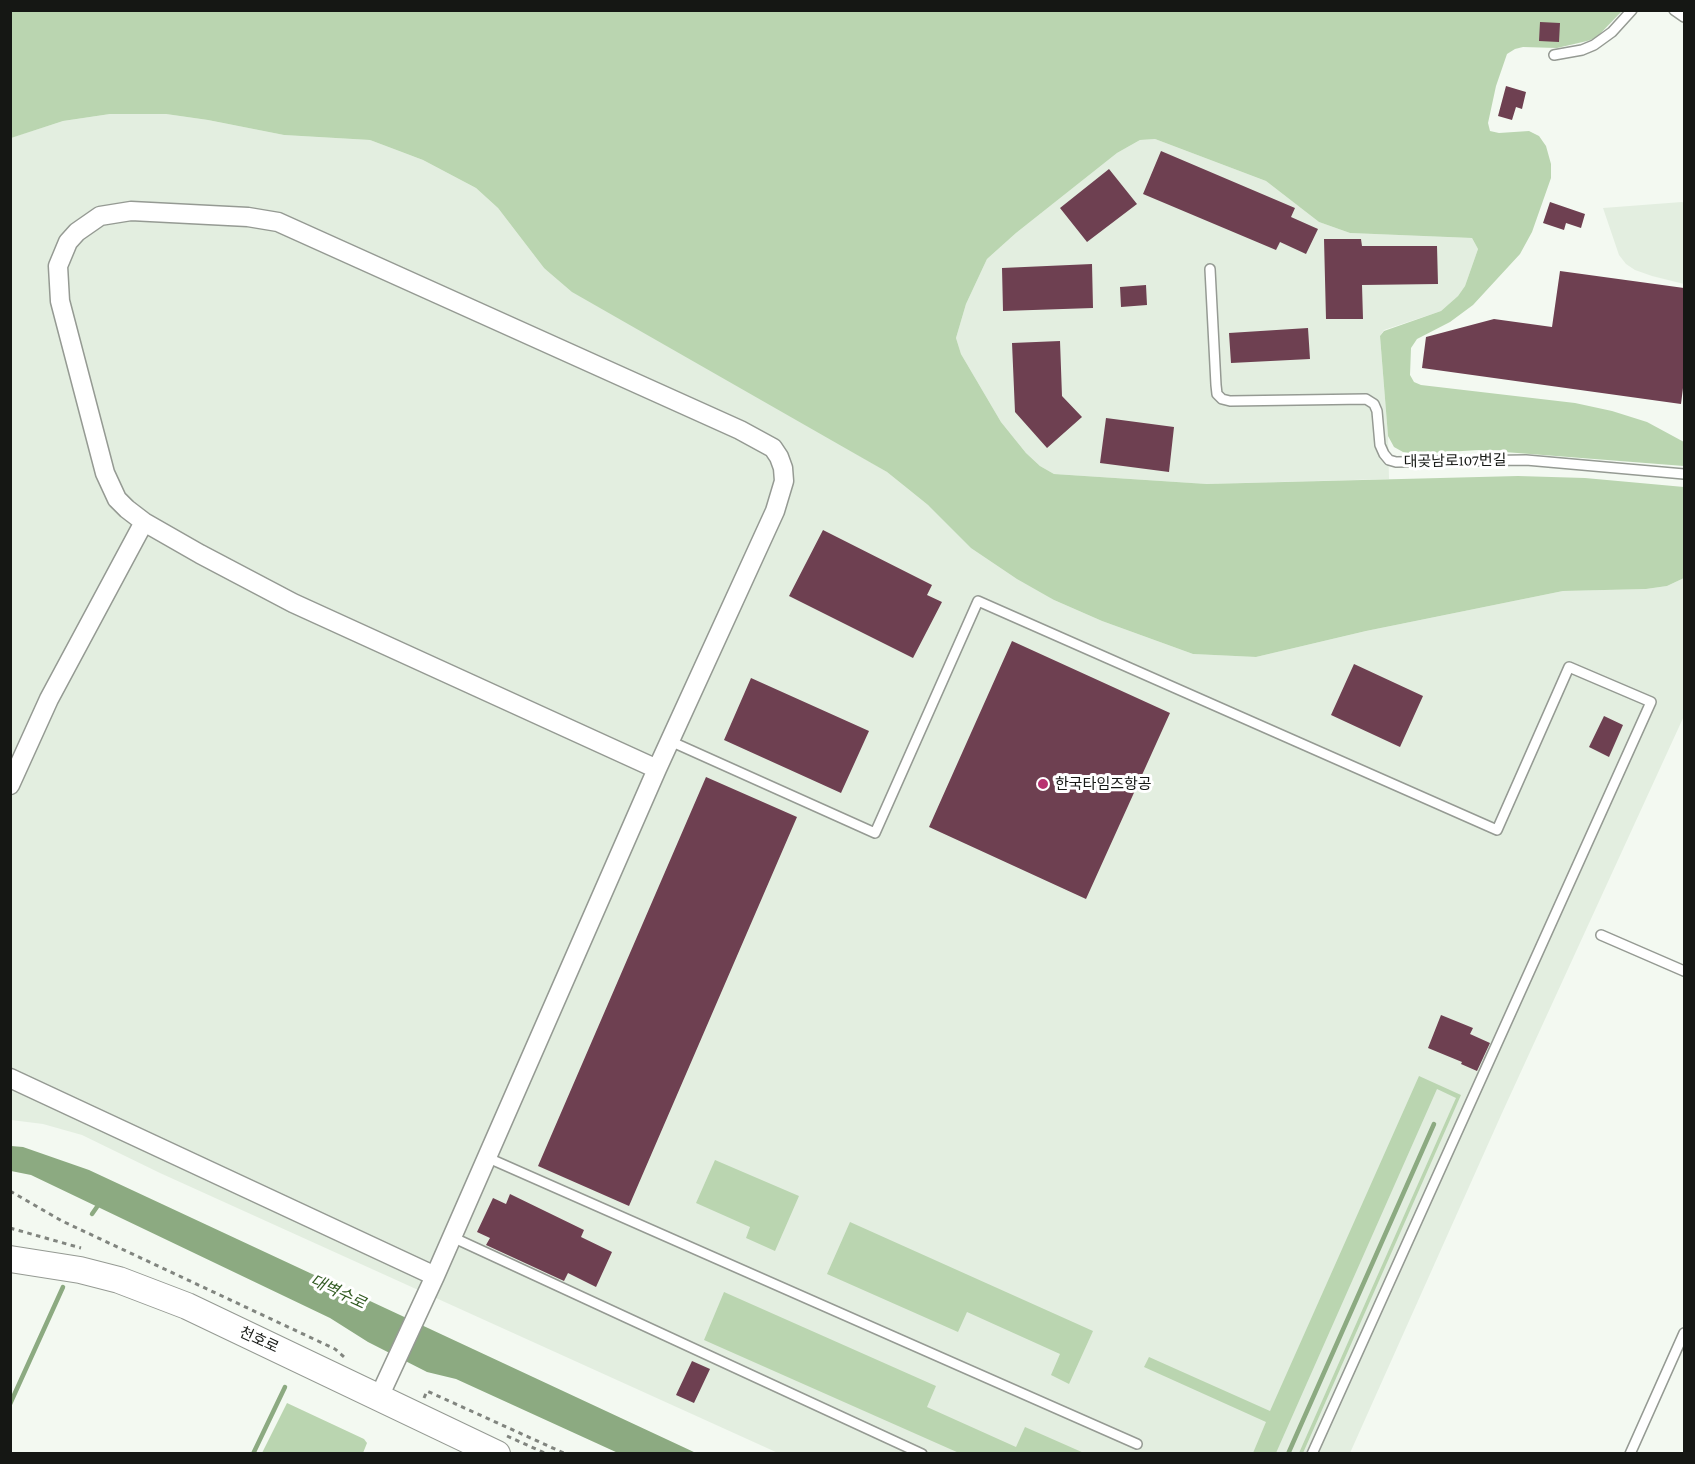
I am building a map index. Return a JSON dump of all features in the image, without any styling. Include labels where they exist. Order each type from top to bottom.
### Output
[{"type":"street","points":[[379,1397],[435,1276],[657,769],[775,512],[784,481],[779,457],[773,448],[740,430],[291,226],[248,217],[131,211],[100,216],[77,232],[61,254],[58,266],[60,301],[105,473],[117,499],[144,522],[237,575],[293,603],[657,769]]},
{"type":"street","points":[[10,785],[50,699],[144,522]]},
{"type":"street","points":[[10,1078],[435,1276]]},
{"type":"street","points":[[10,1245],[80,1270]]},
{"type":"street","name":"천호로","points":[[10,1259],[80,1270],[119,1280],[187,1306],[496,1454]]},
{"type":"street","points":[[10,1275],[80,1270]]},
{"type":"lane","points":[[1554,55],[1582,50],[1594,45],[1612,32],[1632,10]]},
{"type":"lane","points":[[1674,10],[1684,17]]},
{"type":"lane","name":"대곶남로107번길","points":[[1210,269],[1216,385],[1217,394],[1222,399],[1366,399],[1374,404],[1377,411],[1380,445],[1384,454],[1396,462],[1526,460],[1684,474]]},
{"type":"lane","points":[[670,741],[875,833],[978,601],[1497,830],[1569,667],[1651,702],[1312,1454]]},
{"type":"lane","points":[[1601,934],[1684,971]]},
{"type":"lane","points":[[486,1156],[1137,1444]]},
{"type":"lane","points":[[452,1237],[922,1454]]},
{"type":"lane","points":[[1630,1454],[1684,1333]]},
{"type":"path","points":[[10,1191],[62,1221],[193,1280],[334,1349],[347,1360]]},
{"type":"path","points":[[424,1399],[427,1391],[566,1454]]},
{"type":"shaded area","points":[[10,11],[1622,11],[1596,38],[1557,48],[1523,47],[1507,54],[1496,86],[1488,123],[1490,131],[1499,133],[1529,131],[1539,136],[1546,146],[1551,164],[1551,178],[1532,232],[1520,254],[1473,305],[1450,322],[1417,339],[1411,348],[1410,375],[1414,382],[1421,385],[1575,403],[1647,422],[1684,442],[1684,466],[1479,450],[1413,454],[1394,447],[1388,436],[1380,336],[1384,331],[1441,311],[1458,296],[1465,286],[1478,249],[1472,238],[1350,233],[1319,222],[1266,181],[1155,139],[1140,140],[1117,153],[1016,233],[987,259],[966,304],[956,338],[961,354],[1001,422],[1026,453],[1040,466],[1054,474],[1207,484],[1518,476],[1585,478],[1684,487],[1684,578],[1667,586],[1646,589],[1563,591],[1366,631],[1256,657],[1193,654],[1102,621],[1054,600],[1017,579],[971,548],[928,505],[887,472],[572,292],[544,268],[498,208],[476,188],[423,160],[370,140],[284,135],[166,114],[110,114],[63,121],[11,138]]},
{"type":"shaded area","points":[[110,114],[166,114],[284,135],[370,140],[423,160],[476,188],[498,208],[544,268],[887,472],[1054,600],[1102,621],[1193,654],[1256,657],[1366,631],[1563,591],[1646,589],[1667,586],[1684,578],[1684,716],[1502,1113],[1350,1453],[778,1453],[160,1173],[82,1135],[43,1124],[11,1120],[10,138],[63,121]]},
{"type":"shaded area","points":[[1155,139],[1266,181],[1319,222],[1350,233],[1472,238],[1478,249],[1465,286],[1458,296],[1441,311],[1384,330],[1380,336],[1389,479],[1207,484],[1054,474],[1040,466],[1026,453],[1001,422],[961,354],[956,338],[966,304],[987,259],[1016,233],[1117,153],[1140,140]]},
{"type":"shaded area","points":[[1684,203],[1684,284],[1652,276],[1626,264],[1619,255],[1603,208]]},
{"type":"shaded area","points":[[1419,1076],[1461,1095],[1303,1453],[1299,1453],[1456,1098],[1437,1089],[1276,1453],[1253,1453],[1266,1422],[1144,1367],[1149,1357],[1270,1411]]},
{"type":"shaded area","points":[[715,1160],[799,1196],[775,1251],[746,1238],[750,1227],[696,1203]]},
{"type":"shaded area","points":[[850,1222],[1093,1331],[1069,1384],[1051,1375],[1060,1354],[967,1312],[958,1332],[827,1274]]},
{"type":"shaded area","points":[[724,1292],[936,1386],[927,1407],[1016,1447],[1025,1427],[1084,1453],[959,1453],[704,1340]]},
{"type":"shaded area","points":[[287,1403],[364,1439],[367,1443],[363,1453],[262,1453]]},
{"type":"water","name":"대벽수로","points":[[11,1146],[23,1147],[89,1170],[696,1453],[618,1453],[456,1379],[427,1372],[368,1342],[330,1318],[31,1175],[11,1171]]},
{"type":"building","points":[[1540,22],[1560,23],[1559,42],[1539,41]]},
{"type":"building","points":[[1506,86],[1526,92],[1522,109],[1516,107],[1512,120],[1498,116]]},
{"type":"building","points":[[1161,151],[1295,208],[1291,217],[1318,229],[1306,254],[1280,242],[1276,250],[1143,194]]},
{"type":"building","points":[[1109,169],[1137,204],[1087,242],[1060,208]]},
{"type":"building","points":[[1550,202],[1585,214],[1581,228],[1566,223],[1564,230],[1543,223]]},
{"type":"building","points":[[1324,239],[1361,239],[1362,246],[1437,246],[1438,284],[1362,285],[1363,319],[1326,319]]},
{"type":"building","points":[[1092,264],[1093,308],[1003,311],[1002,268]]},
{"type":"building","points":[[1560,271],[1684,288],[1684,380],[1681,404],[1422,368],[1426,337],[1494,319],[1552,327]]},
{"type":"building","points":[[1146,285],[1147,305],[1121,307],[1120,287]]},
{"type":"building","points":[[1308,328],[1310,359],[1231,363],[1229,333]]},
{"type":"building","points":[[1060,341],[1062,396],[1082,417],[1047,448],[1015,412],[1012,343]]},
{"type":"building","points":[[1106,418],[1174,427],[1169,472],[1100,463]]},
{"type":"building","points":[[823,530],[932,585],[927,595],[942,602],[913,658],[789,596]]},
{"type":"building","points":[[1012,641],[1170,713],[1086,899],[929,827]]},
{"type":"building","points":[[1354,664],[1423,696],[1400,747],[1331,715]]},
{"type":"building","points":[[751,678],[869,731],[841,793],[724,740]]},
{"type":"building","points":[[1604,716],[1623,725],[1609,757],[1589,747]]},
{"type":"building","points":[[706,777],[797,817],[629,1206],[538,1166]]},
{"type":"building","points":[[1441,1015],[1473,1028],[1470,1034],[1490,1043],[1477,1071],[1428,1048]]},
{"type":"building","points":[[510,1194],[584,1230],[581,1237],[612,1252],[596,1287],[568,1273],[564,1281],[486,1245],[490,1238],[477,1232],[493,1198],[506,1204]]},
{"type":"building","points":[[692,1361],[710,1369],[694,1403],[676,1395]]},
{"type":"waterway","points":[[1288,1454],[1434,1124]]},
{"type":"waterway","points":[[92,1214],[99,1204]]},
{"type":"waterway","points":[[10,1404],[63,1287]]},
{"type":"waterway","points":[[253,1454],[285,1387]]},
{"type":"place","name":"한국타임즈항공","points":[[1043,784]]}]
